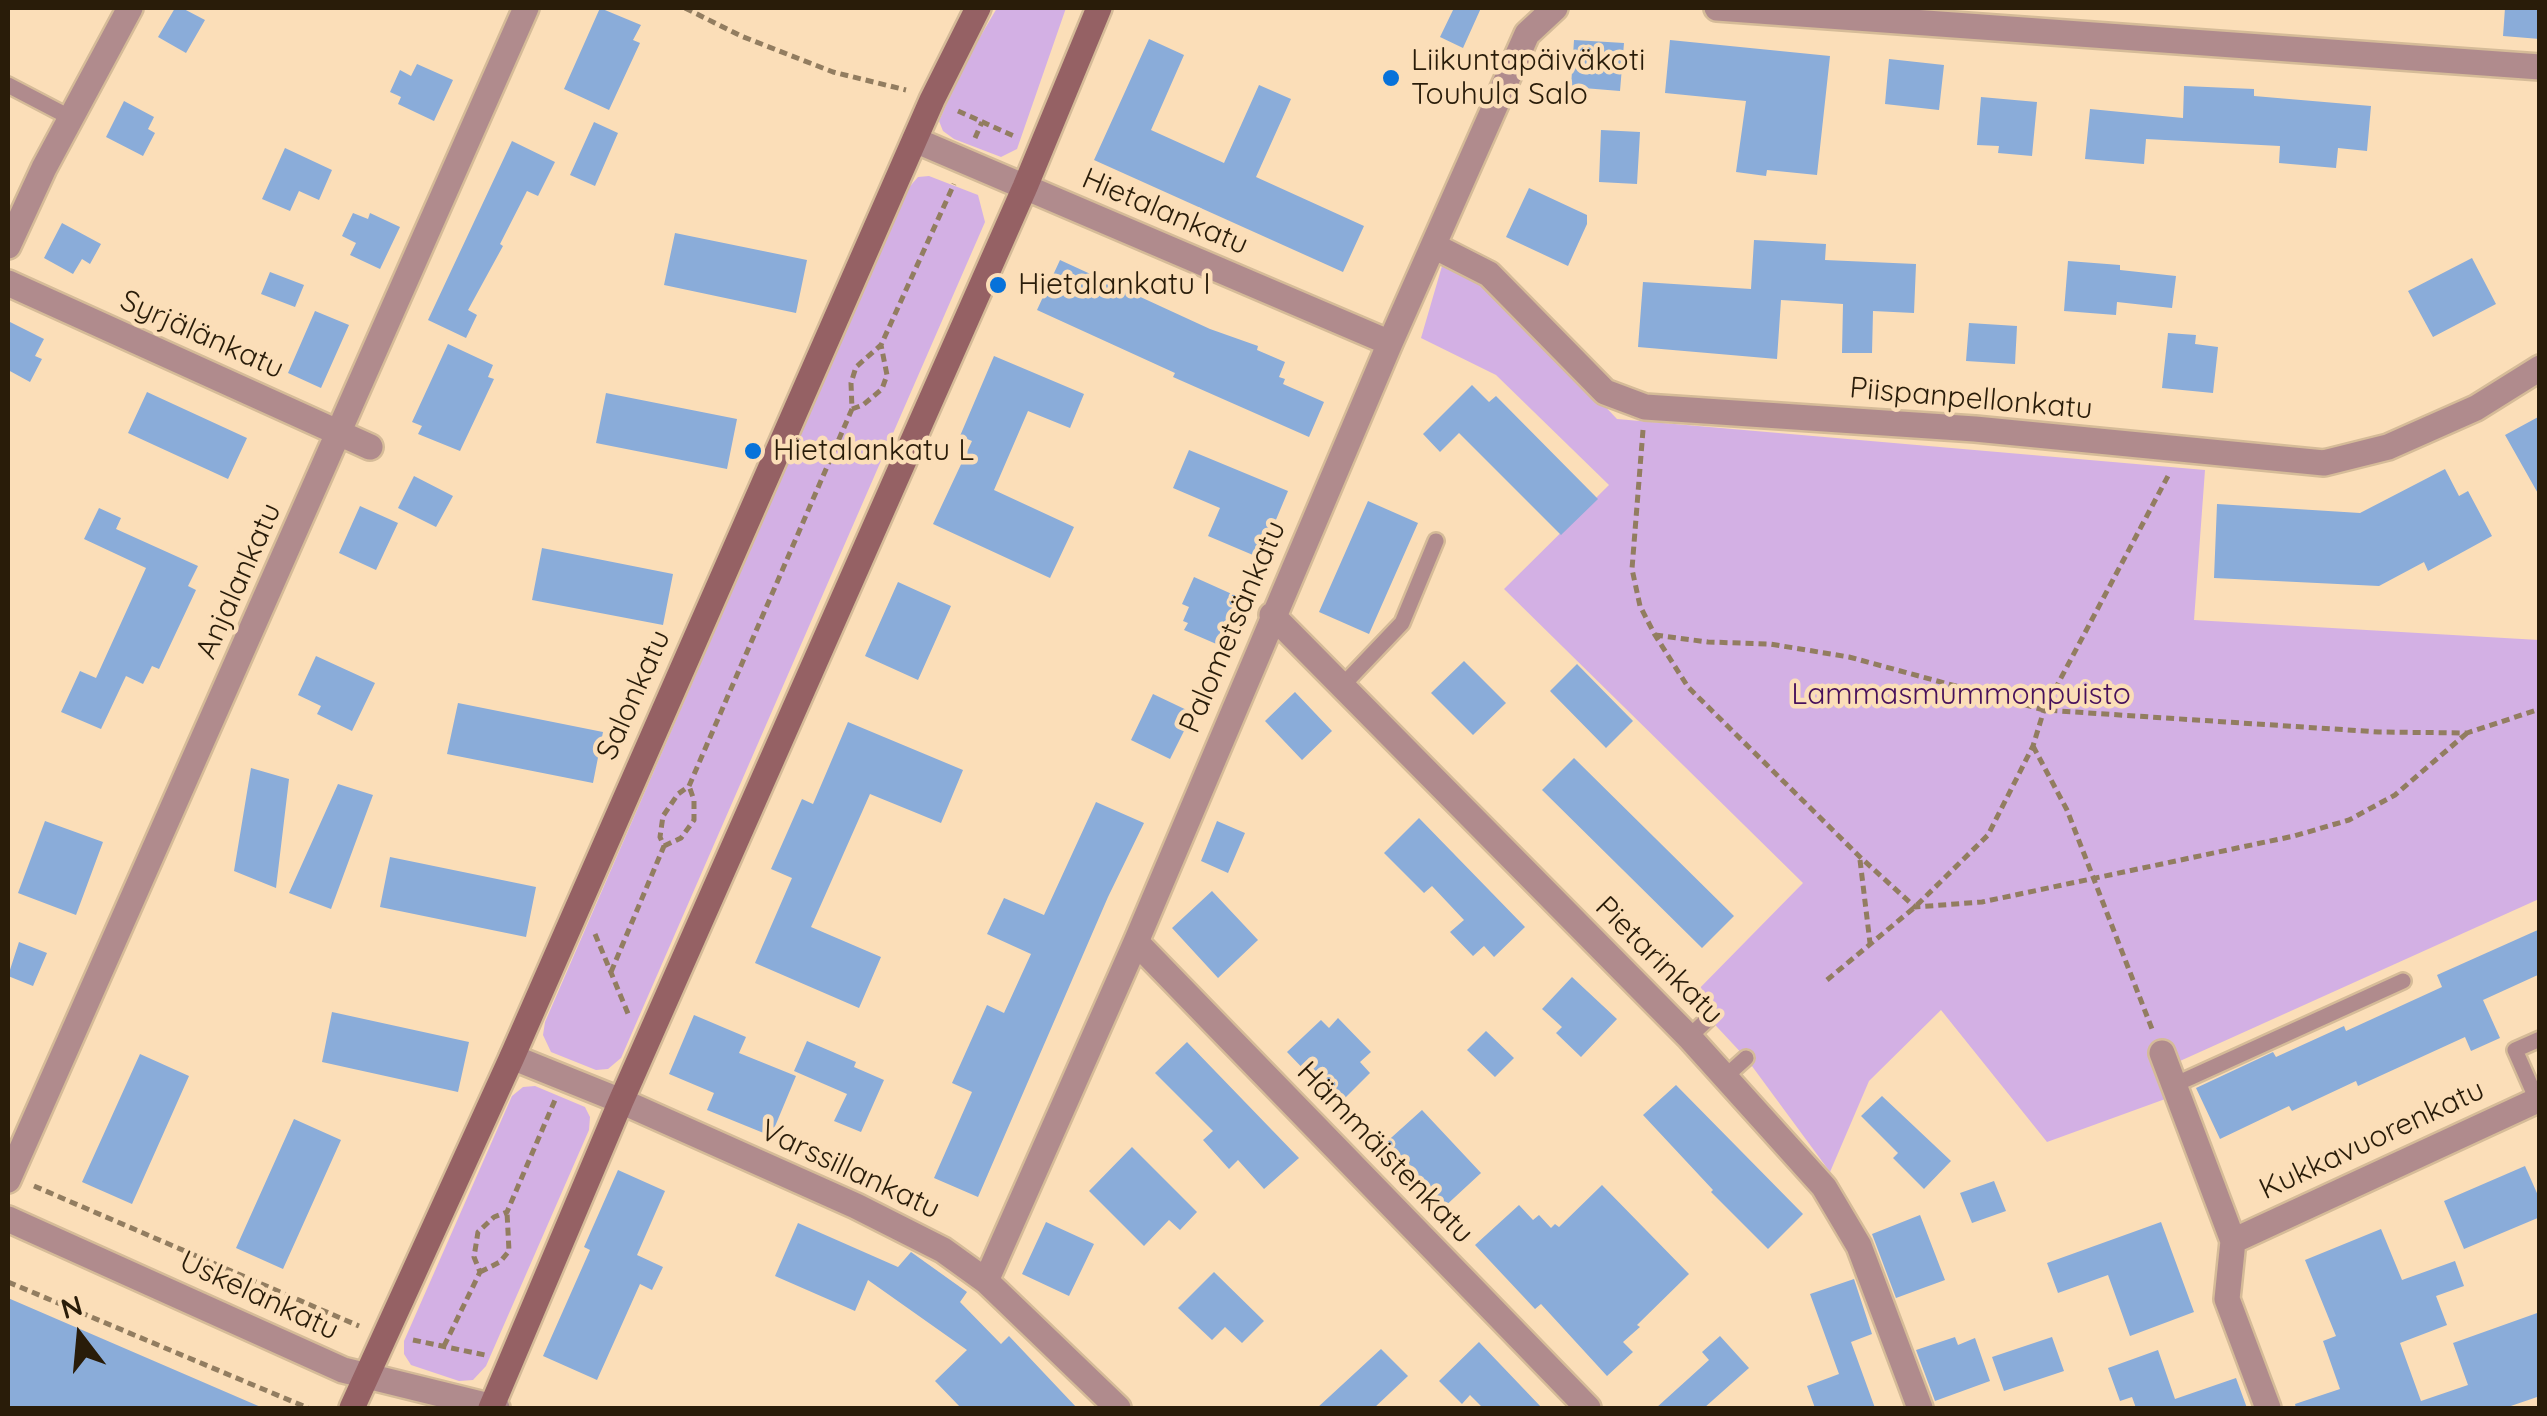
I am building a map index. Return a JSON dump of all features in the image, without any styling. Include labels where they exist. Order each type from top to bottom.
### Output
[{"type":"main road","name":"Salonkatu","points":[[352,1408],[512,1058],[932,100],[978,8]]},
{"type":"main road","points":[[493,1408],[621,1101],[1025,187],[1098,8]]},
{"type":"street","points":[[8,246],[70,118],[130,8]]},
{"type":"street","name":"Anjalankatu","points":[[8,1178],[526,8]]},
{"type":"street","name":"Palometsänkatu","points":[[986,1281],[1527,34],[1555,8]]},
{"type":"street","points":[[1717,8],[2540,67]]},
{"type":"street","name":"Hietalankatu","points":[[915,140],[1390,343]]},
{"type":"street","name":"Piispanpellonkatu","points":[[1434,246],[1489,274],[1605,392],[1644,408],[1975,428],[2324,463],[2388,447],[2476,408],[2540,368]]},
{"type":"street","name":"Syrjälänkatu","points":[[8,283],[370,447]]},
{"type":"street","name":"Pietarinkatu","points":[[1272,615],[1689,1037],[1824,1188],[1859,1246],[1920,1408]]},
{"type":"street","name":"Hämmäistenkatu","points":[[1136,942],[1588,1408]]},
{"type":"street","points":[[2162,1053],[2233,1241],[2227,1299],[2268,1408]]},
{"type":"street","name":"Varssillankatu","points":[[512,1058],[621,1101],[856,1206],[943,1250],[986,1281],[1118,1408]]},
{"type":"street","name":"Kukkavuorenkatu","points":[[2233,1241],[2538,1099]]},
{"type":"street","name":"Uskelankatu","points":[[8,1219],[343,1370],[493,1408]]},
{"type":"lane","points":[[8,85],[70,118]]},
{"type":"lane","points":[[1342,686],[1402,624],[1436,541]]},
{"type":"lane","points":[[2174,1085],[2404,981]]},
{"type":"lane","points":[[1689,1037],[1708,1019]]},
{"type":"lane","points":[[2538,1099],[2515,1050],[2540,1039]]},
{"type":"lane","points":[[1726,1076],[1746,1058]]},
{"type":"path","points":[[685,8],[741,36],[833,72],[911,91],[1041,148]]},
{"type":"path","points":[[611,972],[664,846],[659,828],[662,816],[689,786],[852,409],[851,382],[856,367],[881,345],[982,122]]},
{"type":"path","points":[[852,409],[863,405],[882,388],[887,375],[881,345]]},
{"type":"path","points":[[1644,408],[1632,569],[1640,606],[1654,635],[1688,686],[1860,857],[1916,906],[1982,902],[2294,836],[2349,820],[2395,795],[2467,732]]},
{"type":"path","points":[[1827,980],[1916,906],[1988,835],[2033,746],[2044,710],[2181,451]]},
{"type":"path","points":[[1654,635],[1770,644],[1848,657],[2044,710],[2380,732],[2467,732],[2540,709]]},
{"type":"path","points":[[2033,746],[2067,810],[2162,1053]]},
{"type":"path","points":[[664,846],[682,838],[694,820],[689,786]]},
{"type":"path","points":[[1860,857],[1870,944]]},
{"type":"path","points":[[580,901],[643,1052]]},
{"type":"path","points":[[444,1346],[480,1272],[500,1262],[508,1251],[506,1212],[564,1078]]},
{"type":"path","points":[[8,1178],[361,1328],[512,1360]]},
{"type":"path","points":[[480,1272],[474,1257],[478,1232],[506,1212]]},
{"type":"path","points":[[8,1282],[308,1408]]},
{"type":"green space","points":[[997,8],[1066,8],[1017,149],[1001,157],[954,139],[943,131],[939,121],[964,64]]},
{"type":"green space","points":[[929,176],[978,195],[985,222],[621,1058],[608,1069],[596,1070],[551,1052],[543,1035],[545,1022],[905,192],[918,177]]},
{"type":"green space","name":"Lammasmummonpuisto","points":[[1442,266],[1484,279],[1617,419],[2205,470],[2194,620],[2539,640],[2539,899],[2180,1061],[2190,1090],[2047,1142],[1941,1010],[1869,1081],[1830,1172],[1746,1058],[1690,998],[1803,883],[1504,589],[1609,485],[1496,375],[1421,338]]},
{"type":"green space","points":[[535,1086],[585,1107],[590,1117],[589,1130],[486,1366],[473,1380],[459,1381],[411,1365],[404,1354],[404,1341],[512,1096],[523,1087]]},
{"type":"building","points":[[175,8],[205,20],[186,53],[158,37]]},
{"type":"building","points":[[600,8],[641,25],[633,40],[640,43],[609,110],[564,89]]},
{"type":"building","points":[[1454,8],[1481,8],[1463,48],[1440,37]]},
{"type":"building","points":[[2505,8],[2540,8],[2540,39],[2503,36]]},
{"type":"building","points":[[1149,39],[1184,55],[1151,130],[1224,163],[1259,85],[1291,99],[1256,177],[1364,226],[1343,272],[1094,160]]},
{"type":"building","points":[[1574,40],[1624,43],[1620,91],[1571,87]]},
{"type":"building","points":[[1670,40],[1830,56],[1817,175],[1767,170],[1766,176],[1736,172],[1746,101],[1665,93]]},
{"type":"building","points":[[1889,59],[1944,65],[1939,110],[1885,104]]},
{"type":"building","points":[[417,64],[453,80],[434,121],[398,104],[401,97],[390,92],[400,70],[411,76]]},
{"type":"building","points":[[2184,86],[2254,89],[2254,96],[2371,106],[2367,151],[2338,148],[2336,168],[2279,163],[2280,146],[2146,139],[2144,164],[2085,159],[2090,109],[2183,118]]},
{"type":"building","points":[[1981,97],[2037,102],[2032,156],[1998,153],[1999,146],[1977,145]]},
{"type":"building","points":[[124,101],[154,117],[148,129],[155,133],[143,156],[106,137]]},
{"type":"building","points":[[594,122],[618,133],[595,186],[570,175]]},
{"type":"building","points":[[1601,130],[1640,132],[1637,184],[1599,182]]},
{"type":"building","points":[[512,141],[555,162],[538,196],[527,191],[500,244],[503,246],[468,310],[477,315],[466,338],[428,320]]},
{"type":"building","points":[[285,148],[332,170],[319,200],[299,191],[290,211],[262,199]]},
{"type":"building","points":[[1529,188],[1587,215],[1587,224],[1568,266],[1506,237]]},
{"type":"building","points":[[353,213],[368,219],[370,213],[400,227],[380,269],[350,255],[356,243],[342,236]]},
{"type":"building","points":[[62,223],[101,244],[90,264],[82,259],[73,274],[44,258]]},
{"type":"building","points":[[675,233],[807,260],[796,313],[664,285]]},
{"type":"building","points":[[1754,240],[1826,244],[1825,260],[1916,264],[1914,313],[1873,311],[1872,353],[1842,353],[1843,304],[1781,300],[1777,359],[1638,347],[1643,282],[1751,289]]},
{"type":"building","points":[[2472,258],[2496,304],[2433,337],[2408,291]]},
{"type":"building","points":[[1060,260],[1210,329],[1258,346],[1257,350],[1285,362],[1279,377],[1285,379],[1283,384],[1324,402],[1309,437],[1173,377],[1175,373],[1037,310]]},
{"type":"building","points":[[2068,261],[2120,265],[2120,270],[2176,276],[2172,308],[2117,302],[2116,315],[2064,311]]},
{"type":"building","points":[[270,272],[304,285],[295,307],[261,294]]},
{"type":"building","points":[[315,311],[349,325],[321,388],[288,373]]},
{"type":"building","points":[[8,321],[44,339],[35,356],[42,359],[30,382],[8,370]]},
{"type":"building","points":[[1969,323],[2017,326],[2015,364],[1966,361]]},
{"type":"building","points":[[2168,333],[2196,335],[2195,344],[2218,347],[2213,393],[2162,388]]},
{"type":"building","points":[[448,344],[493,365],[488,377],[494,379],[460,451],[418,434],[422,426],[412,422]]},
{"type":"building","points":[[994,356],[1084,394],[1070,428],[1028,411],[994,490],[1074,527],[1050,578],[933,524],[972,441],[960,436]]},
{"type":"building","points":[[1472,385],[1489,402],[1496,396],[1598,499],[1561,535],[1459,433],[1440,452],[1423,434]]},
{"type":"building","points":[[147,392],[247,438],[228,479],[128,433]]},
{"type":"building","points":[[606,393],[737,419],[727,469],[596,443]]},
{"type":"building","points":[[2540,416],[2540,497],[2505,435]]},
{"type":"building","points":[[1189,450],[1288,491],[1260,558],[1208,536],[1220,508],[1173,488]]},
{"type":"building","points":[[2445,469],[2459,496],[2468,491],[2492,536],[2428,571],[2424,562],[2379,586],[2214,578],[2217,504],[2360,513]]},
{"type":"building","points":[[414,476],[453,496],[436,527],[398,508]]},
{"type":"building","points":[[1368,501],[1418,523],[1369,634],[1319,612]]},
{"type":"building","points":[[360,506],[398,523],[376,570],[339,553]]},
{"type":"building","points":[[99,508],[121,518],[116,529],[198,566],[188,586],[196,590],[159,669],[152,666],[143,684],[126,676],[101,729],[61,712],[80,671],[96,678],[146,568],[84,539]]},
{"type":"building","points":[[542,548],[673,574],[663,625],[532,600]]},
{"type":"building","points":[[1194,577],[1243,599],[1221,646],[1184,630],[1189,607],[1182,604]]},
{"type":"building","points":[[898,582],[951,606],[918,680],[865,656]]},
{"type":"building","points":[[316,656],[375,683],[352,731],[317,714],[321,706],[298,695]]},
{"type":"building","points":[[1464,661],[1506,703],[1473,735],[1431,693]]},
{"type":"building","points":[[1577,664],[1633,721],[1606,748],[1550,691]]},
{"type":"building","points":[[1295,692],[1332,731],[1302,760],[1265,721]]},
{"type":"building","points":[[1153,694],[1193,713],[1170,759],[1131,740]]},
{"type":"building","points":[[458,703],[603,732],[593,783],[447,754]]},
{"type":"building","points":[[848,722],[963,770],[941,823],[870,794],[811,927],[881,957],[859,1008],[755,963],[792,878],[771,869],[802,799],[813,804]]},
{"type":"building","points":[[1574,758],[1734,916],[1702,948],[1542,790]]},
{"type":"building","points":[[251,768],[289,779],[276,888],[234,871]]},
{"type":"building","points":[[338,784],[373,795],[331,909],[289,893]]},
{"type":"building","points":[[1096,802],[1144,823],[978,1197],[934,1178],[972,1092],[952,1083],[987,1005],[1004,1013],[1031,954],[987,934],[1004,898],[1044,915]]},
{"type":"building","points":[[1419,818],[1525,927],[1494,957],[1484,946],[1473,956],[1450,932],[1464,920],[1432,886],[1424,893],[1384,853]]},
{"type":"building","points":[[45,821],[103,842],[76,915],[18,893]]},
{"type":"building","points":[[1217,821],[1245,833],[1228,873],[1201,861]]},
{"type":"building","points":[[390,857],[536,887],[526,937],[380,907]]},
{"type":"building","points":[[1212,891],[1258,940],[1218,978],[1172,928]]},
{"type":"building","points":[[2540,929],[2540,974],[2483,1000],[2500,1038],[2471,1051],[2465,1037],[2358,1086],[2356,1081],[2292,1111],[2289,1106],[2220,1139],[2196,1088],[2273,1052],[2276,1057],[2344,1026],[2346,1031],[2442,987],[2437,975]]},
{"type":"building","points":[[19,942],[47,953],[33,986],[8,976]]},
{"type":"building","points":[[1572,977],[1617,1019],[1581,1057],[1556,1033],[1562,1027],[1542,1009]]},
{"type":"building","points":[[332,1012],[469,1042],[458,1092],[322,1062]]},
{"type":"building","points":[[694,1015],[746,1037],[739,1053],[796,1076],[771,1136],[707,1110],[714,1093],[669,1074]]},
{"type":"building","points":[[1338,1018],[1371,1052],[1360,1062],[1370,1073],[1338,1105],[1287,1052],[1321,1020],[1329,1028]]},
{"type":"building","points":[[1486,1031],[1514,1058],[1495,1077],[1467,1050]]},
{"type":"building","points":[[807,1041],[856,1062],[854,1067],[884,1080],[861,1132],[834,1121],[847,1094],[794,1071]]},
{"type":"building","points":[[1187,1042],[1299,1158],[1264,1189],[1238,1160],[1229,1169],[1203,1140],[1213,1131],[1155,1073]]},
{"type":"building","points":[[140,1054],[189,1076],[132,1204],[82,1182]]},
{"type":"building","points":[[1676,1085],[1803,1214],[1768,1249],[1643,1115]]},
{"type":"building","points":[[1882,1096],[1951,1161],[1924,1189],[1893,1158],[1898,1153],[1861,1116]]},
{"type":"building","points":[[1422,1110],[1481,1173],[1441,1210],[1382,1146]]},
{"type":"building","points":[[294,1119],[341,1140],[283,1269],[236,1248]]},
{"type":"building","points":[[1132,1147],[1197,1212],[1180,1230],[1169,1220],[1144,1246],[1089,1191]]},
{"type":"building","points":[[2525,1166],[2540,1200],[2540,1217],[2464,1249],[2444,1201]]},
{"type":"building","points":[[618,1170],[665,1191],[637,1255],[663,1267],[652,1290],[640,1284],[597,1380],[543,1356],[590,1250],[584,1247]]},
{"type":"building","points":[[1994,1181],[2006,1211],[1972,1223],[1960,1193]]},
{"type":"building","points":[[1602,1185],[1689,1274],[1623,1342],[1633,1352],[1607,1376],[1541,1304],[1535,1309],[1475,1245],[1519,1205],[1533,1220],[1539,1215],[1551,1228],[1555,1224],[1559,1227]]},
{"type":"building","points":[[1920,1215],[1945,1280],[1896,1298],[1872,1234]]},
{"type":"building","points":[[1046,1222],[1094,1244],[1069,1296],[1022,1274]]},
{"type":"building","points":[[2161,1222],[2194,1312],[2130,1336],[2108,1275],[2058,1293],[2047,1263]]},
{"type":"building","points":[[798,1223],[898,1267],[911,1252],[967,1292],[960,1302],[1001,1344],[1009,1336],[1077,1408],[961,1408],[935,1381],[967,1350],[868,1280],[855,1311],[775,1276]]},
{"type":"building","points":[[2381,1229],[2402,1280],[2455,1261],[2464,1286],[2436,1296],[2447,1325],[2400,1343],[2421,1401],[2468,1385],[2453,1343],[2540,1312],[2540,1396],[2505,1408],[2296,1408],[2295,1404],[2340,1389],[2323,1341],[2336,1336],[2305,1260]]},
{"type":"building","points":[[1214,1272],[1264,1321],[1242,1343],[1225,1327],[1212,1340],[1178,1308]]},
{"type":"building","points":[[1854,1279],[1872,1334],[1851,1342],[1875,1408],[1815,1408],[1807,1386],[1839,1374],[1810,1294]]},
{"type":"building","points":[[8,1298],[263,1408],[8,1408]]},
{"type":"building","points":[[1720,1336],[1749,1368],[1704,1408],[1656,1408],[1709,1360],[1702,1352]]},
{"type":"building","points":[[1955,1337],[1958,1345],[1975,1338],[1990,1381],[1935,1401],[1916,1350]]},
{"type":"building","points":[[2052,1337],[2064,1371],[2004,1391],[1992,1357]]},
{"type":"building","points":[[1479,1342],[1542,1408],[1483,1408],[1470,1395],[1462,1404],[1439,1381]]},
{"type":"building","points":[[1381,1349],[1408,1376],[1374,1408],[1317,1408]]},
{"type":"building","points":[[2158,1350],[2175,1399],[2236,1378],[2247,1408],[2136,1408],[2132,1397],[2120,1401],[2108,1368]]},
{"type":"place","name":"Liikuntapäiväkoti Touhula Salo","points":[[1391,78]]},
{"type":"place","name":"Hietalankatu I","points":[[998,285]]},
{"type":"place","name":"Hietalankatu L","points":[[753,451]]}]
